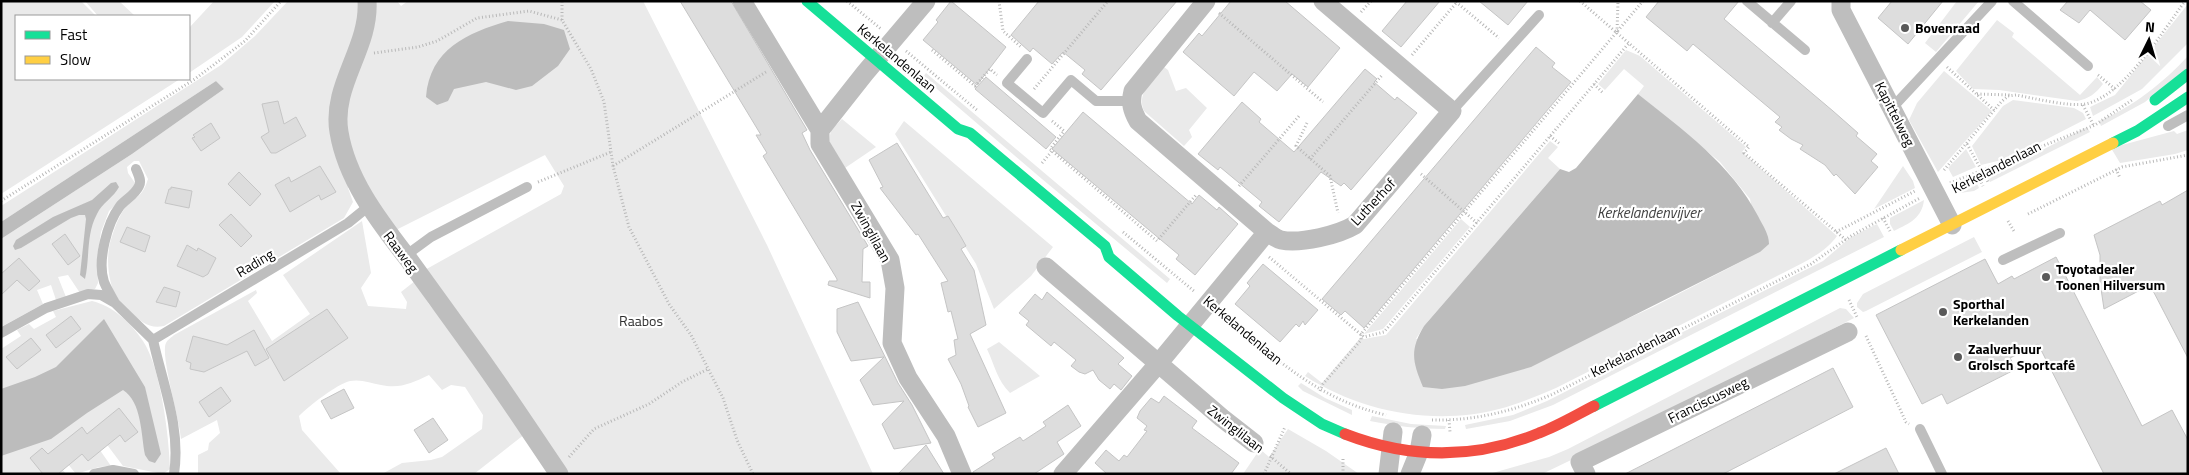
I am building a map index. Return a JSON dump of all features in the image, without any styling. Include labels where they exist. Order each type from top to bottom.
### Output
[{"type":"street","name":"Raaweg","points":[[367,1],[366,29],[342,88],[338,119],[345,158],[369,206],[480,358],[558,473]]},
{"type":"street","name":"Zwinglilaan","points":[[742,1],[820,130],[820,144],[890,260],[895,288],[892,343],[908,378],[946,436],[962,474]]},
{"type":"street","name":"Kerkelandenlaan","points":[[807,1],[883,54],[958,129],[970,133],[1105,246],[1109,257],[1195,318],[1304,413],[1351,438],[1407,433],[1466,453],[1495,447],[1540,433],[1946,214],[2119,140],[2137,131],[2188,97]]},
{"type":"street","points":[[820,130],[926,1]]},
{"type":"street","points":[[1323,1],[1452,111]]},
{"type":"street","name":"Kapittelweg","points":[[1841,1],[1841,10],[1946,214]]},
{"type":"street","points":[[1131,101],[1133,91],[1206,2]]},
{"type":"street","points":[[2148,105],[2186,80]]},
{"type":"street","name":"Lutherhof","points":[[1131,101],[1132,112],[1138,121],[1228,198],[1261,239],[1280,240],[1302,239],[1342,232],[1355,225],[1452,111]]},
{"type":"street","points":[[967,119],[970,133]]},
{"type":"street","points":[[1063,474],[1158,364],[1261,239]]},
{"type":"street","name":"Kerkelandenlaan","points":[[1105,246],[1114,247],[1122,253]]},
{"type":"street","name":"Zwinglilaan","points":[[1046,267],[1158,364],[1254,443]]},
{"type":"street","name":"Franciscusweg","points":[[1586,474],[1580,462],[1856,327]]},
{"type":"street","name":"Kerkelandenlaan","points":[[1273,375],[1301,396]]},
{"type":"street","points":[[1388,474],[1407,433]]},
{"type":"street","points":[[1407,433],[1410,474]]},
{"type":"lane","points":[[1747,1],[1806,50]]},
{"type":"lane","points":[[1772,23],[1791,1]]},
{"type":"lane","points":[[1892,108],[1939,60],[1992,1]]},
{"type":"lane","points":[[2013,1],[2088,66]]},
{"type":"lane","name":"Lutherhof","points":[[1452,111],[1540,15]]},
{"type":"lane","points":[[1027,59],[1007,83],[1043,113],[1071,80],[1096,101],[1131,101]]},
{"type":"lane","name":"Kerkelandenlaan","points":[[2119,140],[2163,129],[2188,115]]},
{"type":"lane","points":[[115,303],[104,281],[102,260],[107,230],[114,214],[122,203],[140,186],[140,178],[136,168]]},
{"type":"lane","points":[[405,256],[431,237],[526,187]]},
{"type":"lane","name":"Rading","points":[[153,340],[348,223],[369,206]]},
{"type":"lane","points":[[2003,260],[2060,233]]},
{"type":"lane","points":[[1,333],[46,308],[88,294],[101,295],[115,303],[153,340],[173,420],[176,442],[174,474]]},
{"type":"lane","points":[[1920,429],[1942,474]]},
{"type":"lane","points":[[94,474],[113,470],[134,474]]},
{"type":"path","points":[[1,201],[194,79],[245,41],[281,1]]},
{"type":"path","points":[[562,1],[562,20],[590,68],[604,102],[613,166],[629,227],[669,304],[691,335],[723,398],[737,440],[753,474]]},
{"type":"path","points":[[999,1],[1003,31],[1031,55],[1027,59]]},
{"type":"path","points":[[1025,99],[1108,1]]},
{"type":"path","points":[[1580,1],[1749,147],[1744,153],[1846,240]]},
{"type":"path","points":[[1617,32],[1618,1]]},
{"type":"path","points":[[1320,391],[1323,384],[1361,340],[1361,334],[1643,1]]},
{"type":"path","points":[[1976,94],[2016,96],[2085,104],[2116,89],[2130,75],[2185,1]]},
{"type":"path","points":[[1206,2],[1323,102]]},
{"type":"path","points":[[1310,159],[1456,2],[1510,48]]},
{"type":"path","points":[[357,55],[418,47],[438,41],[477,18],[529,11],[562,20]]},
{"type":"path","points":[[1261,239],[1364,337],[1384,332],[1629,43]]},
{"type":"path","points":[[932,50],[975,86],[990,69],[1007,83]]},
{"type":"path","points":[[1939,60],[1994,110]]},
{"type":"path","points":[[613,166],[727,94],[780,64]]},
{"type":"path","points":[[2088,66],[2116,89]]},
{"type":"path","points":[[1594,84],[1603,93]]},
{"type":"path","points":[[1836,232],[1932,186],[2001,102],[2008,96],[2016,96]]},
{"type":"path","name":"Kerkelandenlaan","points":[[1297,376],[1320,391],[1361,408],[1407,433],[1523,407],[1812,264],[1846,240],[1932,186],[2095,125],[2138,96]]},
{"type":"path","points":[[1042,164],[1052,151],[1050,149],[1064,131],[1043,113]]},
{"type":"path","points":[[1228,198],[1299,116]]},
{"type":"path","points":[[1306,123],[1296,146],[1330,176],[1342,232]]},
{"type":"path","points":[[1550,136],[1560,144]]},
{"type":"path","points":[[1052,151],[1156,241],[1208,181]]},
{"type":"path","points":[[526,187],[611,152]]},
{"type":"path","points":[[2027,214],[2117,169],[2188,155]]},
{"type":"path","points":[[1408,163],[1477,223]]},
{"type":"path","points":[[2003,224],[2014,220]]},
{"type":"path","points":[[1848,297],[1856,327],[1906,422],[1920,429]]},
{"type":"path","points":[[558,473],[576,447],[594,429],[649,404],[682,382],[708,369]]},
{"type":"path","points":[[1264,474],[1288,420]]},
{"type":"path","name":"Zwinglilaan","points":[[1254,443],[1291,474]]},
{"type":"path","points":[[1343,459],[1343,474]]},
{"type":"green space","points":[[1,1],[81,1],[95,15],[15,15],[15,80],[178,80],[1,194]]},
{"type":"green space","points":[[85,1],[119,1],[134,15],[97,15]]},
{"type":"green space","points":[[214,1],[275,1],[242,37],[190,72],[190,27]]},
{"type":"green space","points":[[288,1],[359,1],[359,21],[337,87],[350,186],[348,188],[353,202],[344,218],[164,326],[150,326],[138,319],[118,299],[112,287],[108,264],[111,239],[120,216],[125,208],[141,193],[148,179],[139,161],[134,161],[127,167],[128,173],[135,183],[133,189],[109,211],[101,232],[97,258],[98,283],[95,289],[80,293],[68,275],[58,277],[66,297],[56,300],[51,285],[37,290],[43,304],[1,327],[1,239],[132,154],[224,89],[216,81],[1,222],[1,206],[221,65],[255,36]]},
{"type":"green space","name":"Raabos","points":[[374,1],[397,1],[401,6],[408,1],[643,1],[767,245],[873,474],[565,474],[423,271],[561,194],[564,186],[545,155],[394,231],[386,220],[348,148],[346,101]]},
{"type":"green space","points":[[1957,1],[1979,1],[1936,52],[1925,43]]},
{"type":"green space","points":[[2188,4],[2188,43],[2142,89],[2093,116],[2090,107],[2115,95]]},
{"type":"green space","points":[[1997,20],[2014,33],[2012,37],[2080,95],[2097,77],[2103,84],[2092,95],[2077,101],[1999,90],[1973,89],[1956,71]]},
{"type":"green space","points":[[1626,50],[1640,56],[1746,147],[1742,152],[1837,236],[1832,242],[1814,257],[1799,265],[1556,388],[1499,409],[1449,416],[1424,416],[1399,412],[1374,407],[1350,399],[1305,376],[1308,372],[1322,383],[1361,337],[1364,339],[1386,335],[1550,141],[1558,147],[1548,158],[1560,169],[1424,326],[1416,339],[1616,324],[1760,252],[1750,199],[1720,162],[1638,94],[1644,86],[1624,69],[1605,90],[1598,84]]},
{"type":"green space","points":[[2188,56],[2188,67],[2145,102],[2101,126],[2099,121],[2124,109],[2147,93]]},
{"type":"green space","points":[[1164,67],[1168,70],[1176,91],[1186,88],[1207,108],[1189,130],[1192,137],[1184,146],[1144,111],[1142,104],[1142,98],[1147,87]]},
{"type":"green space","points":[[1944,71],[1992,111],[1938,172],[1909,120],[1917,103]]},
{"type":"green space","points":[[926,73],[1170,279],[1167,283],[923,77]]},
{"type":"green space","points":[[2013,100],[2074,108],[2083,113],[2086,119],[2010,158],[1981,165],[1972,146],[2003,106]]},
{"type":"green space","points":[[842,119],[876,147],[845,168],[829,141],[831,130]]},
{"type":"green space","points":[[904,121],[1053,247],[1031,276],[994,309],[976,264],[895,134]]},
{"type":"green space","points":[[2087,127],[2090,132],[1990,182],[1985,173],[2013,165]]},
{"type":"green space","points":[[2188,130],[2188,150],[2175,154],[2120,163],[2111,148],[2174,131],[2177,134]]},
{"type":"green space","points":[[1966,149],[1976,167],[1953,177],[1948,168]]},
{"type":"green space","points":[[1903,166],[1913,181],[1915,188],[1874,209]]},
{"type":"green space","points":[[1972,177],[1979,188],[1974,191],[1960,193],[1957,185],[1954,184]]},
{"type":"green space","points":[[1924,200],[1918,216],[1894,231],[1890,224],[1890,218]]},
{"type":"green space","points":[[1461,219],[1470,227],[1383,329],[1364,334]]},
{"type":"green space","points":[[362,221],[371,273],[361,288],[368,306],[406,309],[407,302],[401,292],[415,281],[429,304],[440,315],[525,434],[474,474],[382,474],[402,463],[442,457],[482,429],[483,415],[465,387],[451,385],[442,390],[429,375],[400,386],[350,381],[316,401],[299,416],[302,430],[341,474],[198,474],[198,455],[208,450],[209,443],[220,433],[217,420],[181,439],[168,374],[165,350],[167,342],[174,335],[256,290],[257,293],[248,301],[272,341],[310,314],[283,275]]},
{"type":"green space","points":[[1877,224],[1884,237],[1553,405],[1510,421],[1466,429],[1465,425],[1513,415],[1547,401],[1823,261],[1851,237]]},
{"type":"green space","points":[[1974,237],[1982,252],[1866,311],[1863,312],[1857,307],[1857,303],[1863,294]]},
{"type":"green space","points":[[92,301],[114,311],[127,322],[143,341],[149,353],[155,368],[163,403],[170,469],[163,474],[123,466],[102,438],[95,443],[111,466],[99,467],[76,474],[58,452],[52,456],[66,474],[1,474],[1,349],[21,336],[17,330],[29,324],[34,329],[56,317],[53,311]]},
{"type":"green space","points":[[1840,308],[1846,309],[1854,318],[1646,424],[1542,474],[1489,474],[1549,457],[1568,449]]},
{"type":"green space","points":[[999,342],[1040,376],[1010,393],[999,378],[987,349]]},
{"type":"green space","points":[[1301,383],[1325,398],[1352,410],[1352,415],[1303,391],[1298,386]]},
{"type":"green space","points":[[1372,416],[1411,424],[1446,426],[1445,429],[1398,426],[1370,421]]},
{"type":"green space","points":[[1288,429],[1326,451],[1359,474],[1243,474],[1260,449],[1269,457]]},
{"type":"water","points":[[508,21],[544,24],[564,30],[570,49],[558,66],[532,86],[516,90],[486,82],[454,89],[448,101],[437,105],[426,97],[429,80],[443,55],[453,46],[478,31]]},
{"type":"water","points":[[216,81],[224,89],[132,154],[1,239],[1,222]]},
{"type":"water","name":"Kerkelandenvijver","points":[[1638,94],[1705,149],[1734,180],[1758,216],[1767,233],[1769,244],[1760,252],[1531,367],[1465,386],[1442,389],[1423,387],[1415,363],[1414,350],[1424,326],[1560,169],[1569,172],[1576,168]]},
{"type":"water","points":[[116,182],[119,187],[99,210],[91,230],[85,279],[80,275],[85,215],[71,218],[15,250],[13,246],[16,240],[53,217],[92,200],[111,183]]},
{"type":"water","points":[[104,319],[145,387],[161,454],[155,463],[149,461],[145,455],[140,420],[134,402],[123,390],[51,439],[1,456],[1,389],[56,367]]},
{"type":"building","points":[[680,1],[731,1],[807,130],[802,133],[810,150],[868,246],[863,249],[862,282],[870,282],[870,298],[828,285],[829,281],[837,281],[837,279],[763,156],[767,153],[756,135],[761,135]]},
{"type":"building","points":[[951,1],[1006,47],[977,85],[923,40],[938,22],[936,20]]},
{"type":"building","points":[[1039,1],[1177,1],[1101,90],[1082,74],[1085,70],[1063,52],[1052,64],[1033,48],[1030,52],[1011,35]]},
{"type":"building","points":[[1231,1],[1285,1],[1340,48],[1308,87],[1292,74],[1277,91],[1254,72],[1234,96],[1183,52],[1199,33],[1202,36]]},
{"type":"building","points":[[1407,1],[1440,1],[1401,47],[1382,31]]},
{"type":"building","points":[[1479,1],[1528,1],[1508,25]]},
{"type":"building","points":[[1659,1],[1739,1],[1724,19],[1858,133],[1856,136],[1877,154],[1871,161],[1878,167],[1855,194],[1836,174],[1834,176],[1825,165],[1800,149],[1803,145],[1779,130],[1782,127],[1775,122],[1780,117],[1693,44],[1687,51],[1646,17]]},
{"type":"building","name":"Bovenraad","points":[[1892,1],[1943,1],[1908,44],[1878,18]]},
{"type":"building","points":[[2068,1],[2140,1],[2151,10],[2125,40],[2090,10],[2079,23],[2060,10]]},
{"type":"building","points":[[1536,47],[1555,63],[1552,67],[1571,82],[1364,328],[1345,311],[1341,315],[1322,299]]},
{"type":"building","points":[[1365,69],[1377,79],[1374,82],[1395,100],[1397,97],[1417,113],[1351,190],[1344,183],[1341,186],[1321,172],[1279,222],[1259,206],[1262,202],[1220,167],[1218,170],[1198,154],[1242,102],[1261,119],[1259,122],[1294,152]]},
{"type":"building","points":[[986,77],[1056,137],[1046,149],[975,89]]},
{"type":"building","points":[[278,101],[284,124],[296,117],[306,136],[276,153],[271,153],[261,137],[269,132],[262,104]]},
{"type":"building","points":[[1083,112],[1192,204],[1199,195],[1217,210],[1219,207],[1238,224],[1195,275],[1176,259],[1179,255],[1052,149]]},
{"type":"building","points":[[211,123],[220,138],[201,151],[192,138],[195,137],[193,135]]},
{"type":"building","points":[[897,143],[943,218],[948,216],[961,237],[966,246],[961,249],[974,270],[986,325],[970,334],[1006,413],[978,427],[968,407],[961,384],[948,359],[956,355],[954,340],[958,339],[951,311],[948,312],[941,283],[948,281],[918,234],[916,235],[880,188],[883,187],[869,160]]},
{"type":"building","points":[[320,166],[336,192],[321,200],[319,195],[290,212],[275,185],[289,177],[291,182]]},
{"type":"building","points":[[239,172],[261,194],[250,206],[228,184]]},
{"type":"building","points":[[171,187],[192,191],[189,208],[165,203]]},
{"type":"building","points":[[2188,190],[2188,358],[2150,285],[2104,309],[2100,282],[2100,255],[2094,235],[2160,201],[2162,205]]},
{"type":"building","points":[[231,214],[252,236],[241,247],[219,225]]},
{"type":"building","points":[[127,227],[150,236],[145,252],[120,242]]},
{"type":"building","points":[[65,234],[80,256],[68,265],[52,244]]},
{"type":"building","points":[[187,245],[197,251],[198,248],[216,258],[208,274],[203,277],[177,266]]},
{"type":"building","points":[[2056,257],[2142,426],[2172,410],[2188,440],[2188,474],[2104,474],[2038,344],[2010,358],[2016,369],[1947,404],[1942,394],[1922,404],[1876,315],[1985,259],[1998,284],[2012,276],[2014,279]]},
{"type":"building","points":[[19,258],[40,281],[29,291],[17,280],[1,295],[1,274]]},
{"type":"building","points":[[1263,264],[1318,310],[1305,325],[1303,321],[1299,327],[1296,324],[1280,342],[1235,304],[1250,286],[1247,283]]},
{"type":"building","points":[[164,287],[180,292],[176,307],[156,302]]},
{"type":"building","points":[[1047,292],[1124,358],[1118,364],[1132,376],[1121,390],[1114,384],[1110,389],[1099,380],[1093,370],[1085,374],[1079,372],[1071,366],[1076,360],[1054,342],[1051,346],[1026,325],[1029,321],[1019,313],[1035,294],[1042,300]]},
{"type":"building","points":[[858,302],[898,383],[912,405],[931,443],[894,449],[882,424],[904,401],[873,405],[860,380],[884,357],[851,361],[837,332],[837,309]]},
{"type":"building","points":[[327,309],[348,338],[284,381],[266,349]]},
{"type":"building","points":[[71,316],[81,329],[56,348],[46,335]]},
{"type":"building","points":[[254,330],[269,358],[255,366],[247,351],[204,372],[190,369],[191,363],[186,361],[193,336],[227,345]]},
{"type":"building","points":[[31,338],[41,350],[17,369],[6,357]]},
{"type":"building","points":[[1833,368],[1853,407],[1723,474],[1625,474]]},
{"type":"building","points":[[221,387],[231,401],[209,417],[199,402]]},
{"type":"building","points":[[344,389],[354,408],[331,419],[321,401]]},
{"type":"building","points":[[1164,396],[1197,421],[1192,428],[1239,463],[1231,474],[1107,474],[1095,463],[1106,450],[1119,461],[1124,455],[1127,457],[1147,431],[1144,430],[1147,426],[1137,418],[1140,411],[1151,398],[1159,403]]},
{"type":"building","points":[[1068,405],[1081,426],[1057,442],[1064,454],[1034,474],[973,474],[973,472],[995,458],[992,454],[1020,437],[1023,441],[1046,426],[1043,422]]},
{"type":"building","points":[[119,408],[138,432],[125,442],[120,435],[88,461],[82,454],[58,474],[43,474],[30,458],[42,448],[48,454],[82,427],[87,434]]},
{"type":"building","points":[[433,418],[448,440],[429,453],[414,430]]},
{"type":"building","points":[[926,445],[944,474],[898,474]]},
{"type":"building","points":[[1886,448],[1899,474],[1834,474]]},
{"type":"traffic: fast","points":[[807,1],[958,129],[970,133],[1105,246],[1109,257],[1178,316],[1283,398],[1322,424],[1345,434]]},
{"type":"traffic: fast","points":[[2155,100],[2188,74]]},
{"type":"traffic: fast","points":[[2113,143],[2137,131],[2188,97]]},
{"type":"traffic: fast","points":[[1594,406],[1901,250]]},
{"type":"traffic: slow","points":[[1901,250],[2113,143]]},
{"type":"traffic: jam","points":[[1345,434],[1369,442],[1418,452],[1466,452],[1515,442],[1553,427],[1594,406]]},
{"type":"place","name":"Bovenraad","points":[[1905,28]]},
{"type":"place","name":"Toyotadealer Toonen Hilversum","points":[[2046,277]]},
{"type":"place","name":"Sporthal Kerkelanden","points":[[1943,312]]},
{"type":"place","name":"Zaalverhuur Grolsch Sportcafé","points":[[1958,357]]}]
